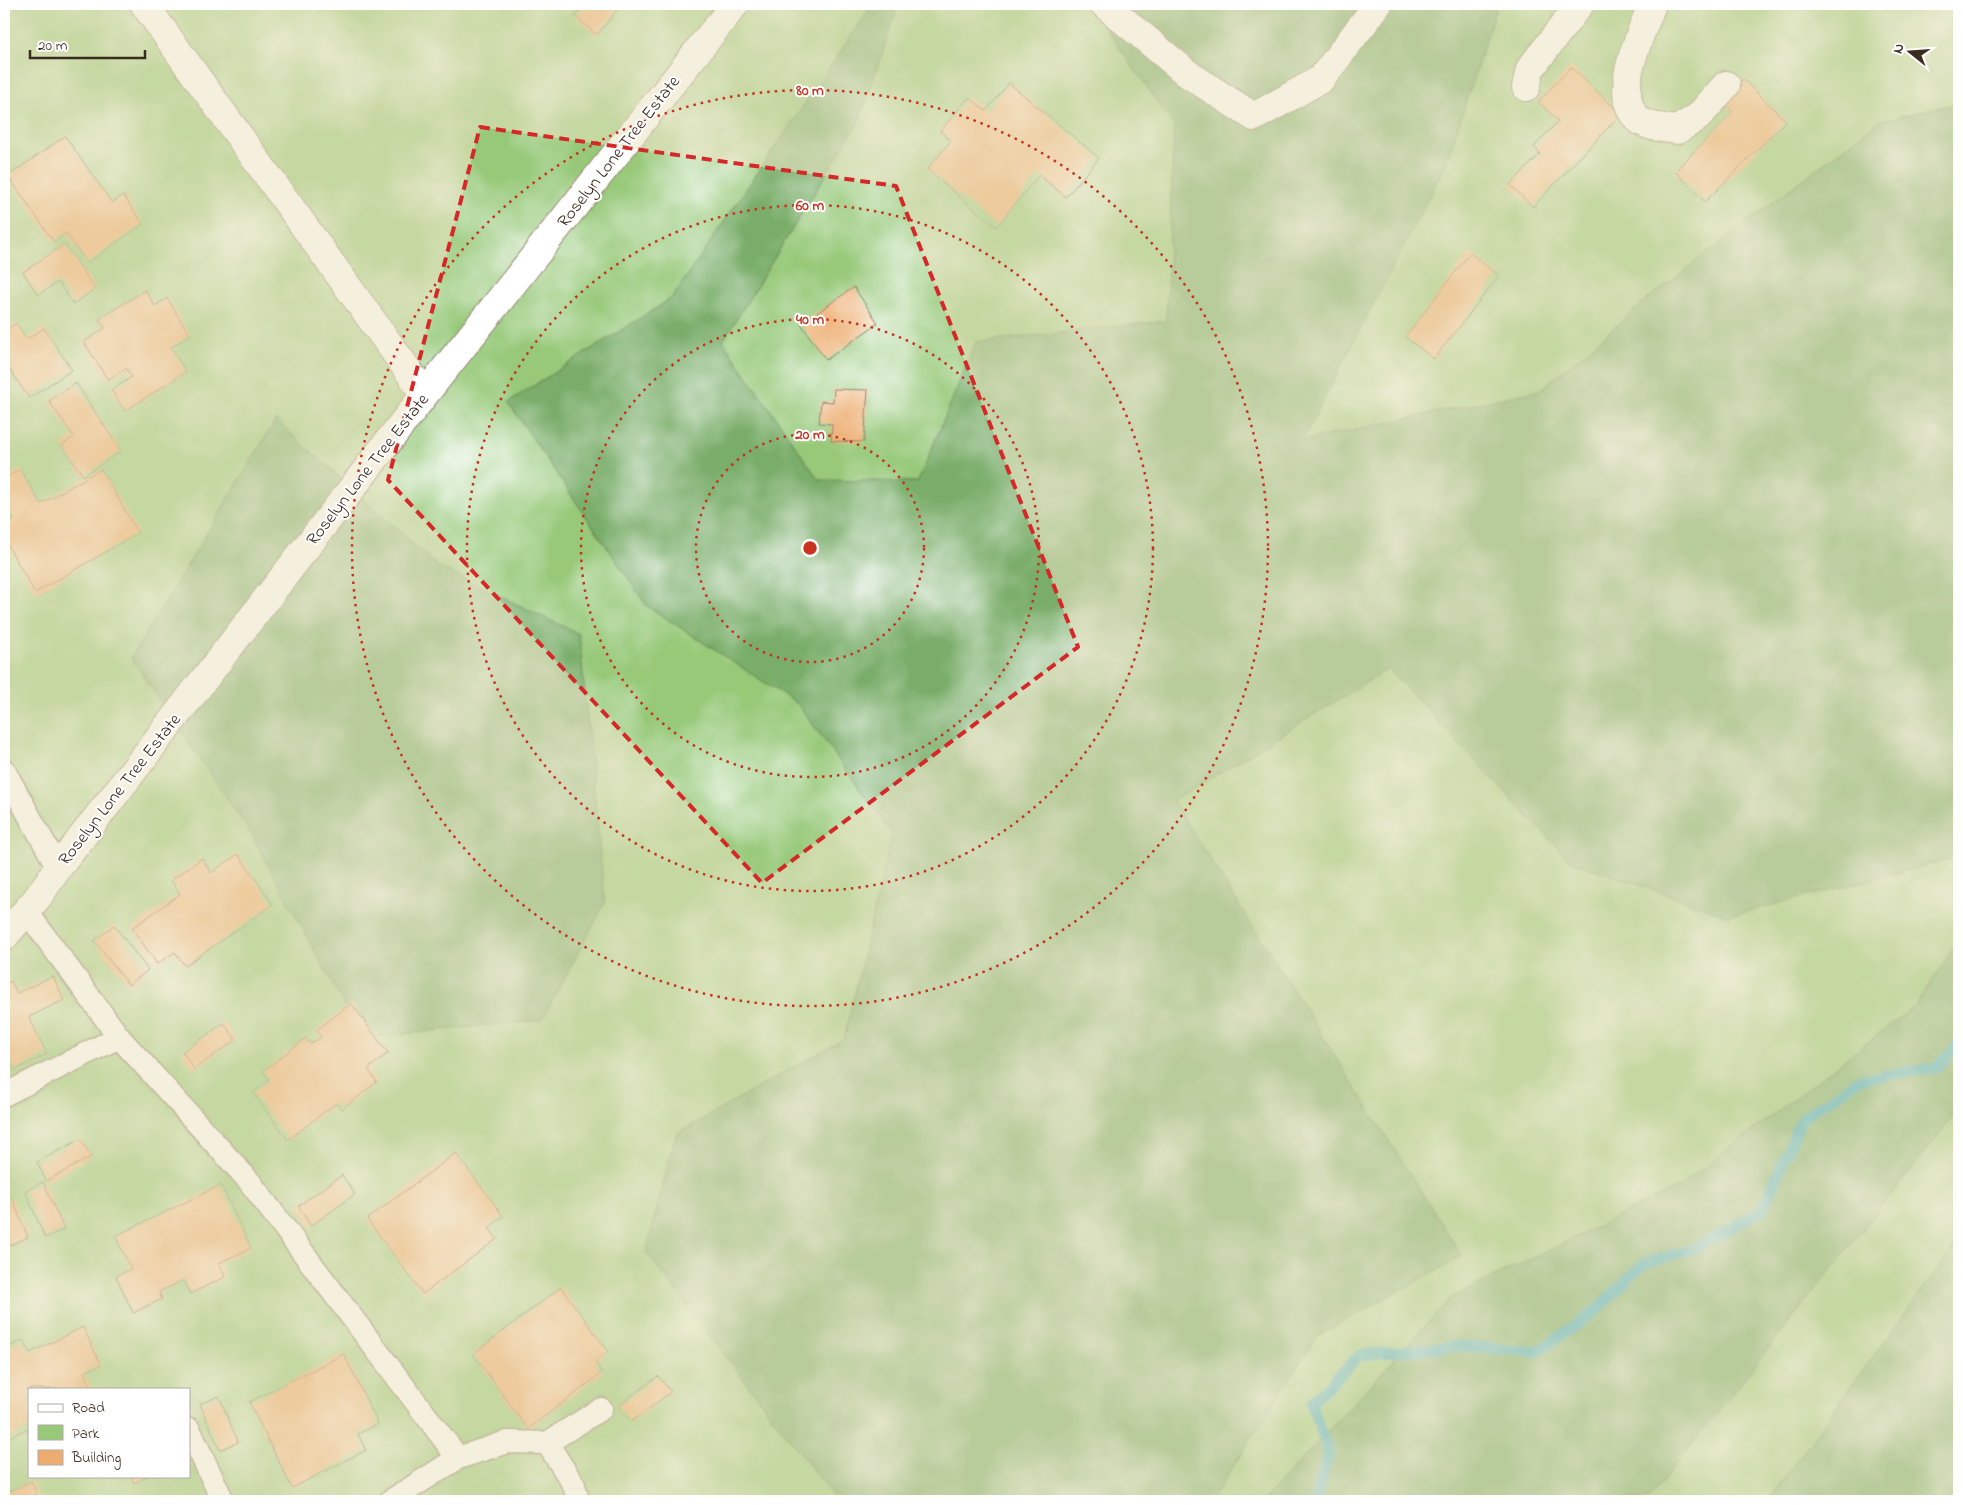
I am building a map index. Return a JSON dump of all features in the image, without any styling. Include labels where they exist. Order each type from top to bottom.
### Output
[{"type":"street","points":[[144,4],[425,394]]},
{"type":"street","name":"Roselyn Lone Tree Estate","points":[[4,936],[27,912],[58,868],[425,394],[735,4]]},
{"type":"street","points":[[1104,4],[1188,74],[1254,117],[1321,79],[1378,4]]},
{"type":"street","points":[[1526,87],[1530,69],[1580,4]]},
{"type":"street","points":[[1652,4],[1634,54],[1628,79],[1627,99],[1635,116],[1652,126],[1677,130],[1698,117],[1726,85]]},
{"type":"lane","points":[[4,770],[58,868]]},
{"type":"lane","points":[[27,912],[119,1037],[249,1181],[458,1458]]},
{"type":"lane","points":[[4,1095],[119,1037]]},
{"type":"lane","points":[[390,1501],[458,1458],[507,1442],[547,1443],[600,1410]]},
{"type":"lane","points":[[190,1431],[223,1501]]},
{"type":"lane","points":[[547,1443],[574,1484],[578,1501]]},
{"type":"highlighted area","points":[[480,127],[896,186],[1078,647],[762,883],[388,480]]},
{"type":"green space","points":[[4,4],[1959,4],[1959,1501],[4,1501]]},
{"type":"green space","points":[[873,4],[899,4],[859,121],[723,341],[819,480],[918,482],[976,342],[1166,321],[1174,126],[1089,4],[1497,4],[1446,164],[1302,441],[1540,390],[1654,294],[1879,121],[1959,103],[1959,857],[1729,916],[1571,861],[1388,669],[1173,801],[1462,1256],[1317,1336],[1211,1501],[837,1501],[646,1252],[676,1134],[844,1039],[892,833],[798,704],[647,606],[508,402],[672,298]]},
{"type":"green space","points":[[276,420],[439,567],[579,634],[605,903],[542,1020],[362,1038],[252,835],[131,658]]},
{"type":"green space","points":[[1959,940],[1959,1109],[1649,1498],[1624,1501],[1263,1501],[1451,1298],[1680,1186],[1915,1006]]},
{"type":"green space","points":[[1959,1240],[1959,1501],[1767,1501]]},
{"type":"building","points":[[585,4],[622,4],[597,35],[575,16]]},
{"type":"building","points":[[1571,67],[1621,114],[1533,207],[1510,185],[1540,154],[1534,147],[1558,121],[1538,102]]},
{"type":"building","points":[[1743,79],[1786,121],[1705,202],[1675,171],[1733,112],[1722,101]]},
{"type":"building","points":[[1009,83],[1099,158],[1066,197],[1039,175],[996,227],[927,169],[951,141],[940,131],[969,97],[986,111]]},
{"type":"building","points":[[65,136],[112,203],[123,195],[143,224],[87,263],[66,233],[54,242],[8,176]]},
{"type":"building","points":[[65,244],[95,289],[73,304],[58,282],[38,295],[23,272]]},
{"type":"building","points":[[1470,253],[1499,276],[1434,359],[1405,337]]},
{"type":"building","points":[[854,287],[878,323],[826,360],[801,324]]},
{"type":"building","points":[[145,290],[155,306],[167,298],[190,335],[171,347],[186,372],[125,411],[111,390],[132,377],[126,368],[108,380],[84,342],[105,328],[99,319]]},
{"type":"building","points":[[16,323],[27,339],[44,328],[72,370],[29,398],[4,361],[4,331]]},
{"type":"building","points":[[76,383],[121,451],[83,476],[62,445],[74,437],[49,401]]},
{"type":"building","points":[[834,389],[868,390],[864,442],[831,441],[832,424],[819,423],[821,401],[833,402]]},
{"type":"building","points":[[20,469],[41,504],[101,469],[138,533],[35,593],[4,539],[4,526],[14,520],[4,503],[4,479]]},
{"type":"building","points":[[238,854],[273,904],[185,966],[175,952],[157,964],[132,928],[180,894],[171,880],[202,858],[211,873]]},
{"type":"building","points":[[114,925],[148,970],[129,985],[94,941]]},
{"type":"building","points":[[53,976],[64,1000],[29,1017],[47,1054],[15,1070],[4,1046],[4,985],[11,981],[17,993]]},
{"type":"building","points":[[351,1003],[388,1053],[368,1069],[377,1082],[342,1109],[336,1103],[288,1140],[253,1093],[269,1080],[263,1071],[306,1038],[310,1044],[321,1037],[316,1031]]},
{"type":"building","points":[[224,1023],[236,1040],[194,1069],[182,1052]]},
{"type":"building","points":[[81,1139],[91,1157],[46,1181],[37,1162]]},
{"type":"building","points":[[456,1153],[503,1216],[489,1228],[497,1239],[423,1294],[367,1219]]},
{"type":"building","points":[[342,1175],[355,1194],[311,1226],[298,1206]]},
{"type":"building","points":[[43,1182],[64,1229],[45,1238],[25,1191]]},
{"type":"building","points":[[221,1185],[251,1248],[219,1263],[225,1277],[190,1294],[184,1280],[159,1292],[162,1299],[133,1313],[116,1276],[131,1269],[115,1236]]},
{"type":"building","points":[[12,1198],[28,1237],[4,1248],[4,1202]]},
{"type":"building","points":[[561,1287],[608,1351],[595,1362],[602,1373],[528,1429],[473,1354]]},
{"type":"building","points":[[83,1327],[101,1365],[84,1372],[92,1388],[28,1388],[28,1433],[26,1429],[4,1440],[4,1349],[23,1340],[30,1353]]},
{"type":"building","points":[[344,1354],[378,1424],[358,1434],[366,1450],[292,1488],[249,1402]]},
{"type":"building","points":[[658,1376],[671,1392],[631,1422],[618,1406]]},
{"type":"building","points":[[219,1396],[238,1442],[220,1450],[200,1404]]},
{"type":"building","points":[[132,1478],[145,1478],[134,1483]]},
{"type":"building","points":[[31,1481],[40,1501],[4,1501],[4,1494]]},
{"type":"building","points":[[737,1496],[738,1501],[714,1501],[714,1500]]},
{"type":"waterway","points":[[1315,1501],[1329,1454],[1311,1403],[1360,1355],[1459,1346],[1537,1352],[1595,1312],[1643,1264],[1699,1247],[1762,1210],[1802,1118],[1859,1079],[1936,1068],[1959,1044]]}]
